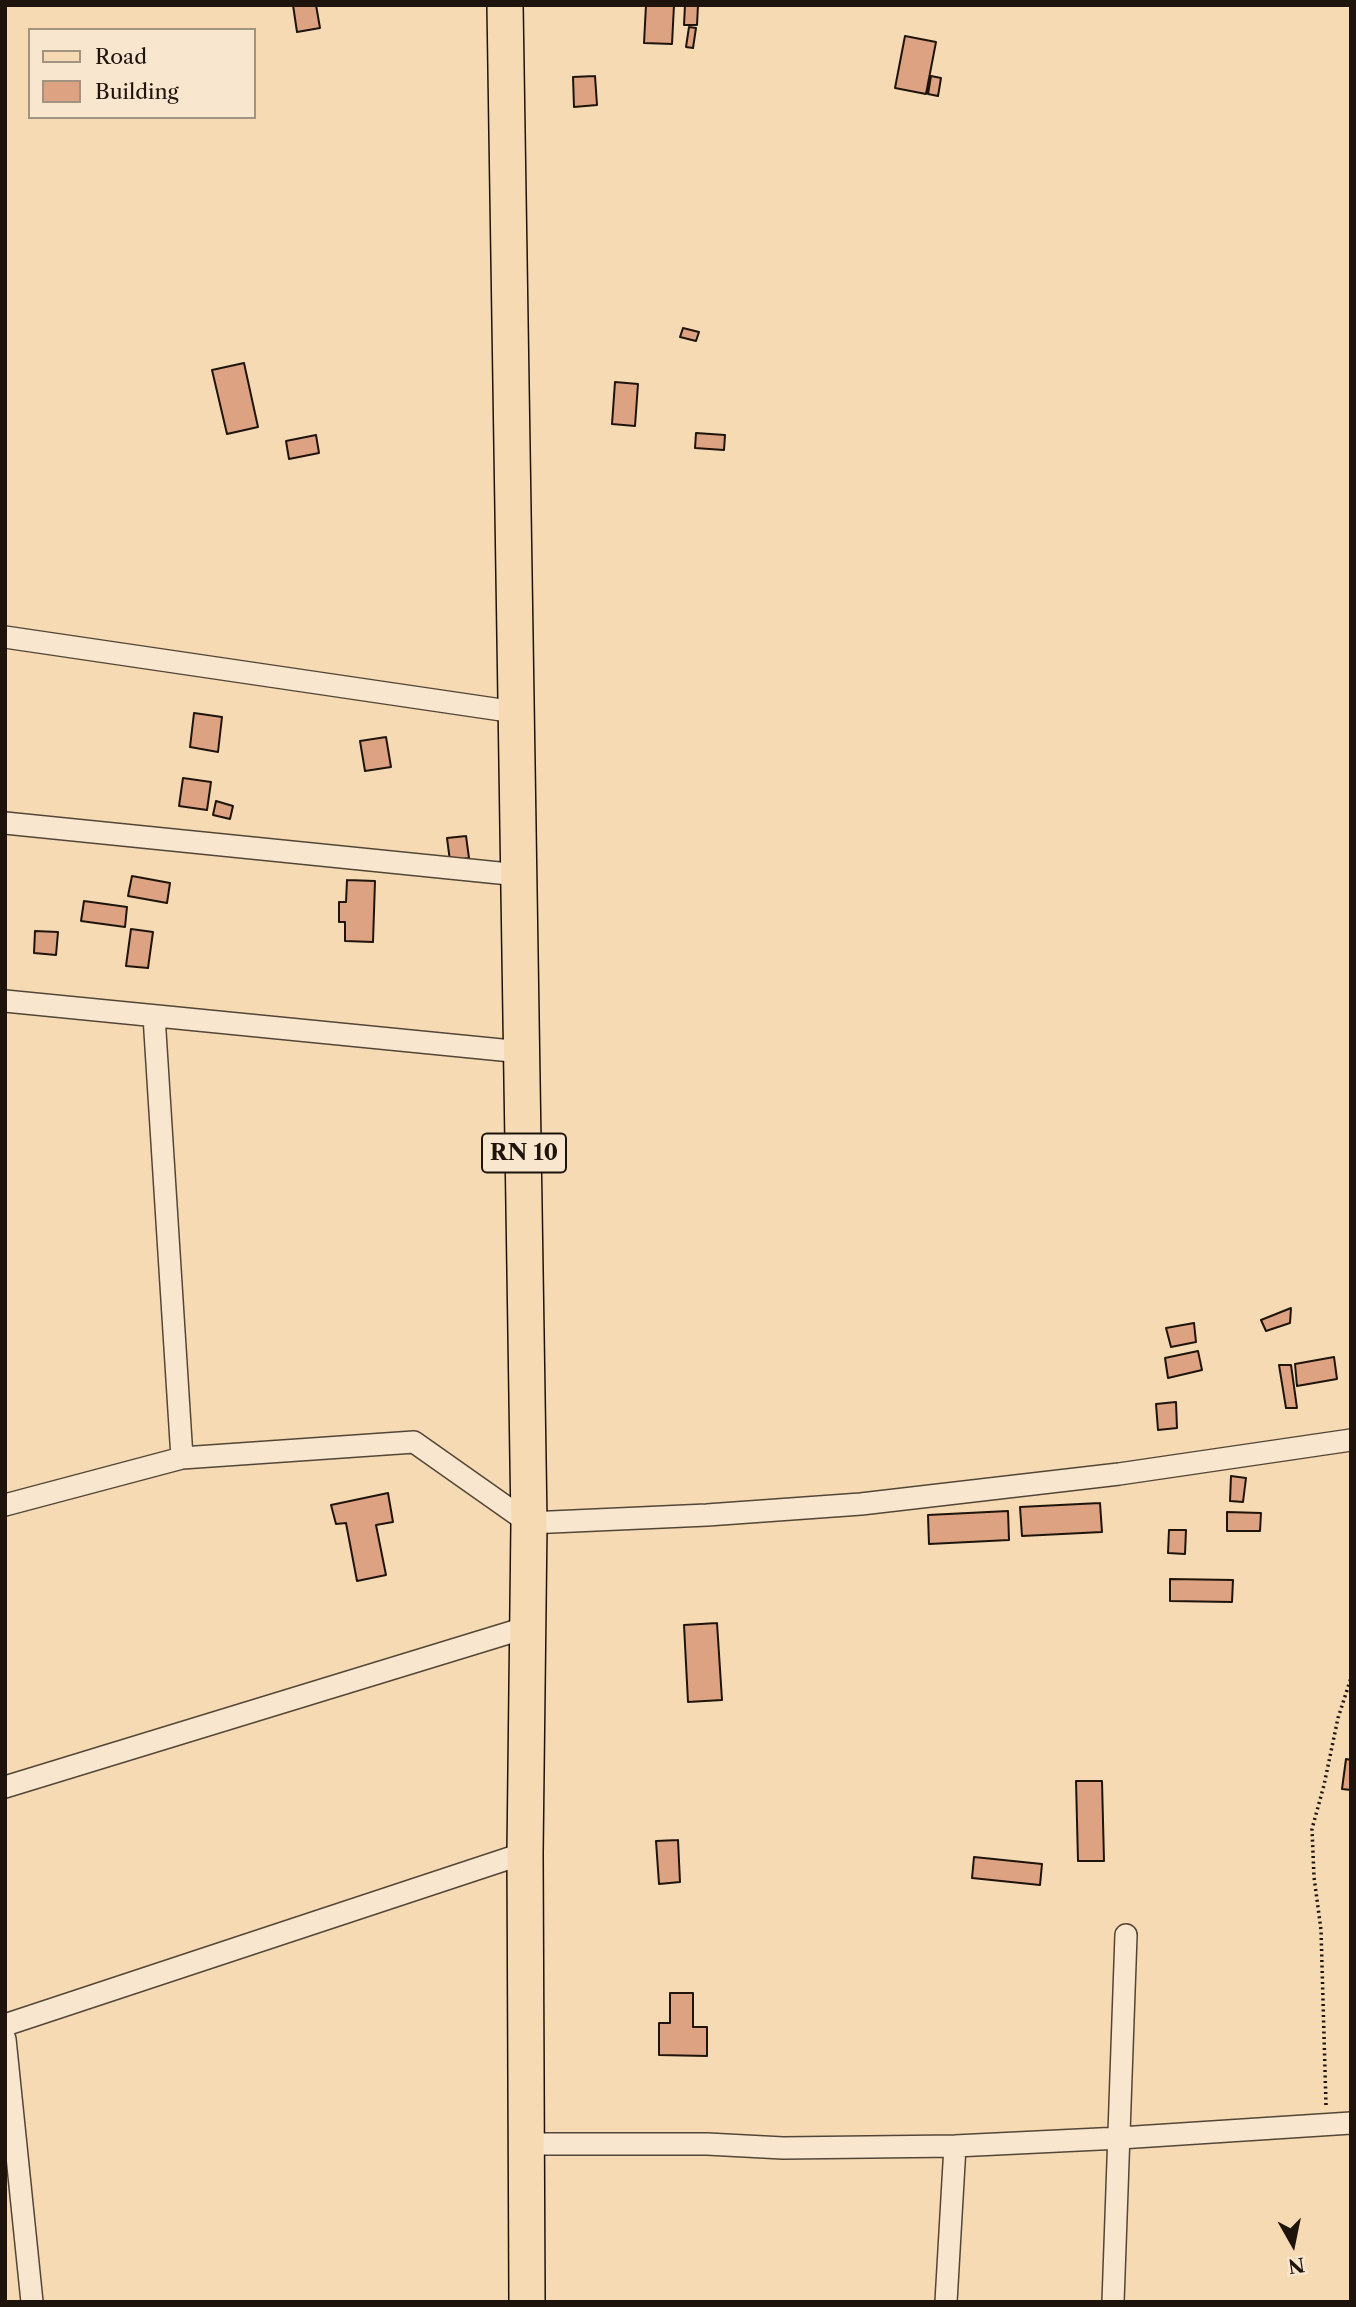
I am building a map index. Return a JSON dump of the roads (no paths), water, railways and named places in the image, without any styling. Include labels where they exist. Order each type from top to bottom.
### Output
[{"type":"main road","name":"RN 10","points":[[505,5],[529,1522],[525,1853],[527,2302]]},
{"type":"street","points":[[5,637],[515,712]]},
{"type":"street","points":[[5,823],[519,875]]},
{"type":"street","points":[[5,1001],[523,1052]]},
{"type":"street","points":[[154,1016],[182,1458]]},
{"type":"street","points":[[5,1505],[182,1458],[414,1442],[529,1522],[707,1515],[861,1504],[1119,1474],[1351,1440]]},
{"type":"street","points":[[5,1787],[528,1627]]},
{"type":"street","points":[[5,2025],[525,1853]]},
{"type":"street","points":[[1113,2302],[1126,1935]]},
{"type":"street","points":[[5,2039],[32,2302]]},
{"type":"street","points":[[527,2144],[707,2144],[783,2148],[955,2146],[1351,2123]]},
{"type":"street","points":[[946,2302],[955,2146]]}]
